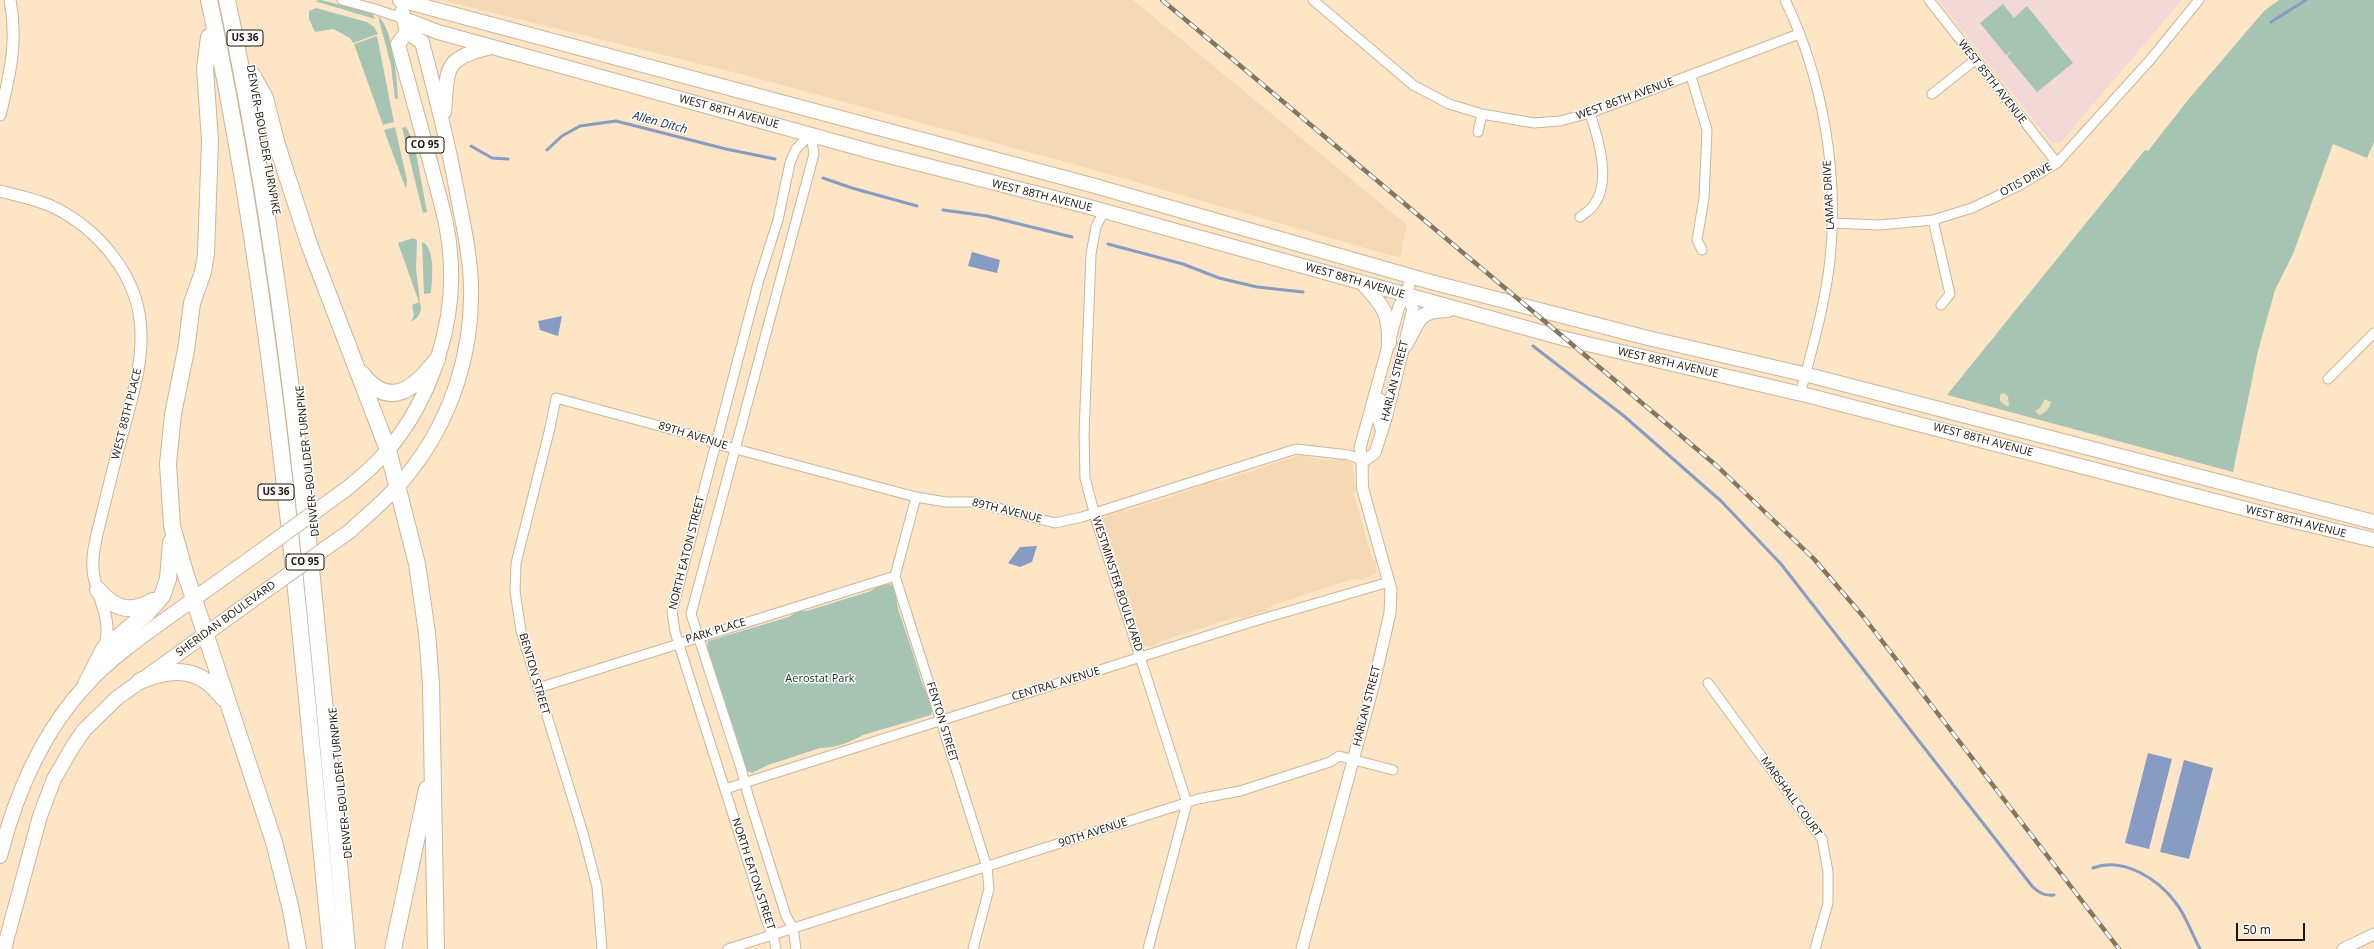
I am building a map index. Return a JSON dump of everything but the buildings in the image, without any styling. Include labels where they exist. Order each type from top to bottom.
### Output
[{"type":"highway","name":"US 36","points":[[202,0],[242,230],[261,359],[321,949]]},
{"type":"highway","points":[[209,0],[249,210],[272,374],[331,949]]},
{"type":"highway","points":[[227,0],[272,252],[294,417],[347,949]]},
{"type":"highway","name":"DENVER–BOULDER TURNPIKE","points":[[238,0],[279,238],[301,398],[357,949]]},
{"type":"highway","points":[[86,684],[104,649],[146,613],[162,596],[170,567],[172,526],[168,464],[172,414],[186,350],[192,303],[203,272],[207,240],[210,141],[205,68],[209,37]]},
{"type":"highway","points":[[252,75],[265,98],[304,229],[388,450],[405,511],[423,595],[432,708],[436,949]]},
{"type":"highway","points":[[356,364],[366,379],[375,387],[384,391],[399,393],[416,384],[437,360]]},
{"type":"highway","points":[[172,526],[205,634],[274,842],[291,910],[298,949]]},
{"type":"highway","points":[[98,590],[110,602],[126,609],[144,606],[162,596]]},
{"type":"highway","points":[[140,681],[170,671],[191,673],[209,683],[229,706]]},
{"type":"highway","points":[[393,949],[424,808],[430,760],[432,708]]},
{"type":"main road","points":[[400,0],[405,26]]},
{"type":"main road","name":"WEST 88TH AVENUE","points":[[400,0],[1095,186],[1412,277],[1648,338],[1806,374],[2374,522]]},
{"type":"main road","name":"WEST 88TH AVENUE","points":[[405,26],[494,46],[934,168],[1104,211],[1362,282],[1406,296],[1605,349],[1800,394],[2273,516],[2374,540]]},
{"type":"main road","name":"SHERIDAN BOULEVARD","points":[[4,949],[40,816],[57,773],[84,730],[100,714],[140,681],[350,531],[398,487],[422,457],[448,409],[462,365],[469,330],[471,286],[469,255],[444,124],[422,42],[405,26]]},
{"type":"main road","name":"CO 95","points":[[195,598],[345,490],[374,466],[388,450],[419,402],[437,360],[449,307],[451,255],[444,218],[398,44],[405,26]]},
{"type":"main road","points":[[444,124],[447,74],[451,66],[461,56],[494,46]]},
{"type":"main road","points":[[1362,282],[1383,305],[1389,324],[1389,343]]},
{"type":"main road","points":[[1404,344],[1418,318],[1433,310],[1455,309]]},
{"type":"main road","points":[[0,856],[16,802],[32,764],[52,730],[86,684],[121,652],[195,598]]},
{"type":"street","points":[[0,115],[14,54],[14,19],[10,0]]},
{"type":"street","name":"WEST 88TH AVENUE","points":[[342,0],[375,8],[405,26]]},
{"type":"street","name":"WEST 86TH AVENUE","points":[[1313,0],[1413,85],[1449,104],[1482,114],[1534,123],[1560,121],[1590,113],[1799,34]]},
{"type":"street","name":"LAMAR DRIVE","points":[[1785,0],[1811,68],[1824,124],[1832,223],[1829,262],[1806,374],[1800,394]]},
{"type":"street","name":"WEST 85TH AVENUE","points":[[1929,0],[2057,163]]},
{"type":"street","name":"OTIS DRIVE","points":[[1832,223],[1880,225],[1932,220],[1972,208],[2018,186],[2057,163],[2150,60],[2199,0]]},
{"type":"street","points":[[1932,94],[1975,60]]},
{"type":"street","points":[[1691,76],[1707,130],[1704,198],[1697,240],[1702,250]]},
{"type":"street","points":[[1580,217],[1593,207],[1599,191],[1603,171],[1602,148],[1590,113]]},
{"type":"street","points":[[1478,132],[1482,114]]},
{"type":"street","name":"NORTH EATON STREET","points":[[776,949],[774,935],[767,922],[672,621],[673,604],[712,454],[717,444],[778,220],[790,163],[796,149],[811,134]]},
{"type":"street","name":"NORTH EATON STREET","points":[[796,949],[793,928],[786,916],[692,618],[692,608],[736,449],[814,154],[811,134]]},
{"type":"street","name":"WEST 88TH PLACE","points":[[0,191],[49,205],[79,222],[93,233],[121,268],[132,287],[139,309],[141,333],[137,380],[94,549],[93,568],[108,623],[104,649]]},
{"type":"street","name":"WESTMINSTER BOULEVARD","points":[[1104,211],[1096,227],[1091,254],[1087,355],[1085,478],[1094,513],[1141,657],[1186,804]]},
{"type":"street","points":[[1932,220],[1950,294],[1941,306]]},
{"type":"street","name":"HARLAN STREET","points":[[1302,949],[1354,759],[1390,613],[1389,582],[1363,490],[1361,477],[1364,461],[1360,448],[1399,306],[1406,296],[1412,277]]},
{"type":"street","name":"HARLAN STREET","points":[[1364,461],[1375,453],[1382,432],[1413,309],[1406,296]]},
{"type":"street","points":[[2328,379],[2374,333]]},
{"type":"street","points":[[1382,432],[1376,413],[1384,382],[1384,360]]},
{"type":"street","name":"89TH AVENUE","points":[[556,398],[717,444],[916,497],[946,502],[975,502],[1055,523],[1094,513],[1296,449],[1349,455],[1364,461]]},
{"type":"street","name":"BENTON STREET","points":[[556,398],[550,428],[516,563],[515,591],[517,611],[538,688],[583,833],[597,887],[602,949]]},
{"type":"street","points":[[895,576],[916,497]]},
{"type":"street","name":"PARK PLACE","points":[[538,688],[679,642],[895,576]]},
{"type":"street","name":"FENTON STREET","points":[[895,576],[942,720],[987,867],[989,889],[973,949]]},
{"type":"street","name":"CENTRAL AVENUE","points":[[725,789],[1141,657],[1389,582]]},
{"type":"street","name":"MARSHALL COURT","points":[[1708,683],[1822,839],[1828,872],[1828,904],[1815,949]]},
{"type":"street","name":"90TH AVENUE","points":[[774,935],[1186,804],[1247,789],[1330,762],[1339,756],[1393,770]]},
{"type":"street","points":[[1148,949],[1186,804]]},
{"type":"street","points":[[2343,949],[2374,934]]},
{"type":"street","points":[[728,949],[774,935]]},
{"type":"shaded area","points":[[441,0],[1133,0],[1407,225],[1400,258],[1084,167],[745,75]]},
{"type":"shaded area","points":[[1938,0],[2182,0],[2060,143],[2052,143]]},
{"type":"shaded area","points":[[1300,455],[1324,460],[1346,460],[1352,463],[1356,489],[1354,495],[1372,558],[1376,562],[1376,574],[1360,580],[1353,579],[1273,605],[1267,610],[1246,617],[1235,617],[1164,640],[1150,647],[1142,645],[1129,596],[1123,588],[1119,575],[1120,568],[1103,521],[1105,515],[1119,510],[1129,510],[1186,492],[1208,482],[1225,480]]},
{"type":"green space","points":[[321,0],[372,13],[375,19],[315,1]]},
{"type":"green space","points":[[2279,0],[2374,0],[2374,142],[2367,158],[2333,144],[2293,254],[2275,290],[2258,351],[2233,472],[1947,395],[2145,150],[2148,151],[2188,100],[2264,11]]},
{"type":"green space","points":[[2003,4],[2014,18],[2027,6],[2073,63],[2037,92],[2007,56],[2012,51],[2006,55],[1980,23]]},
{"type":"green space","points":[[316,8],[367,22],[374,27],[378,34],[353,43],[350,38],[333,29],[315,32],[309,19],[309,11]]},
{"type":"green space","points":[[378,16],[383,22],[391,42],[397,79],[398,98],[395,99],[391,65]]},
{"type":"green space","points":[[377,36],[394,122],[383,125],[354,44]]},
{"type":"green space","points":[[395,127],[407,180],[406,189],[384,130]]},
{"type":"green space","points":[[406,127],[414,142],[427,212],[423,213],[402,128]]},
{"type":"green space","points":[[413,238],[417,240],[416,269],[421,310],[417,318],[411,322],[414,315],[412,305],[419,302],[398,243]]},
{"type":"green space","points":[[422,242],[426,245],[429,251],[432,265],[431,293],[424,294]]},
{"type":"green space","name":"Aerostat Park","points":[[889,584],[892,585],[895,591],[898,609],[921,680],[932,707],[931,715],[863,735],[843,744],[820,748],[768,765],[752,773],[747,771],[707,648],[708,641],[789,617],[798,611],[807,611]]},
{"type":"sand","points":[[2003,393],[2008,396],[2009,406],[2006,406],[2000,401],[2000,395]]},
{"type":"sand","points":[[2045,399],[2051,402],[2050,406],[2045,412],[2039,415],[2035,411],[2040,408]]},
{"type":"water","points":[[972,252],[1000,260],[997,273],[968,266]]},
{"type":"water","points":[[562,316],[558,336],[540,330],[538,321]]},
{"type":"water","points":[[1037,546],[1032,562],[1020,567],[1008,563],[1020,547]]},
{"type":"water","points":[[2148,753],[2172,759],[2149,849],[2125,843]]},
{"type":"water","points":[[2184,760],[2213,768],[2189,859],[2160,852]]},
{"type":"waterway","points":[[2271,22],[2306,0]]},
{"type":"waterway","name":"Allen Ditch","points":[[547,150],[562,136],[580,126],[616,121],[726,149],[775,159]]},
{"type":"waterway","name":"Allen Ditch","points":[[471,146],[492,158],[508,159]]},
{"type":"waterway","points":[[823,178],[852,188],[917,206]]},
{"type":"waterway","points":[[943,210],[987,216],[1072,237]]},
{"type":"waterway","points":[[1108,244],[1183,264],[1219,278],[1257,287],[1303,292]]},
{"type":"waterway","points":[[1533,346],[1624,416],[1721,501],[1781,564],[2032,886],[2042,894],[2054,895]]},
{"type":"waterway","points":[[2093,868],[2104,865],[2128,867],[2150,878],[2160,886],[2180,908],[2200,949]]},
{"type":"railway","points":[[1162,0],[1717,466],[1814,559],[1862,615],[2119,949]]}]
